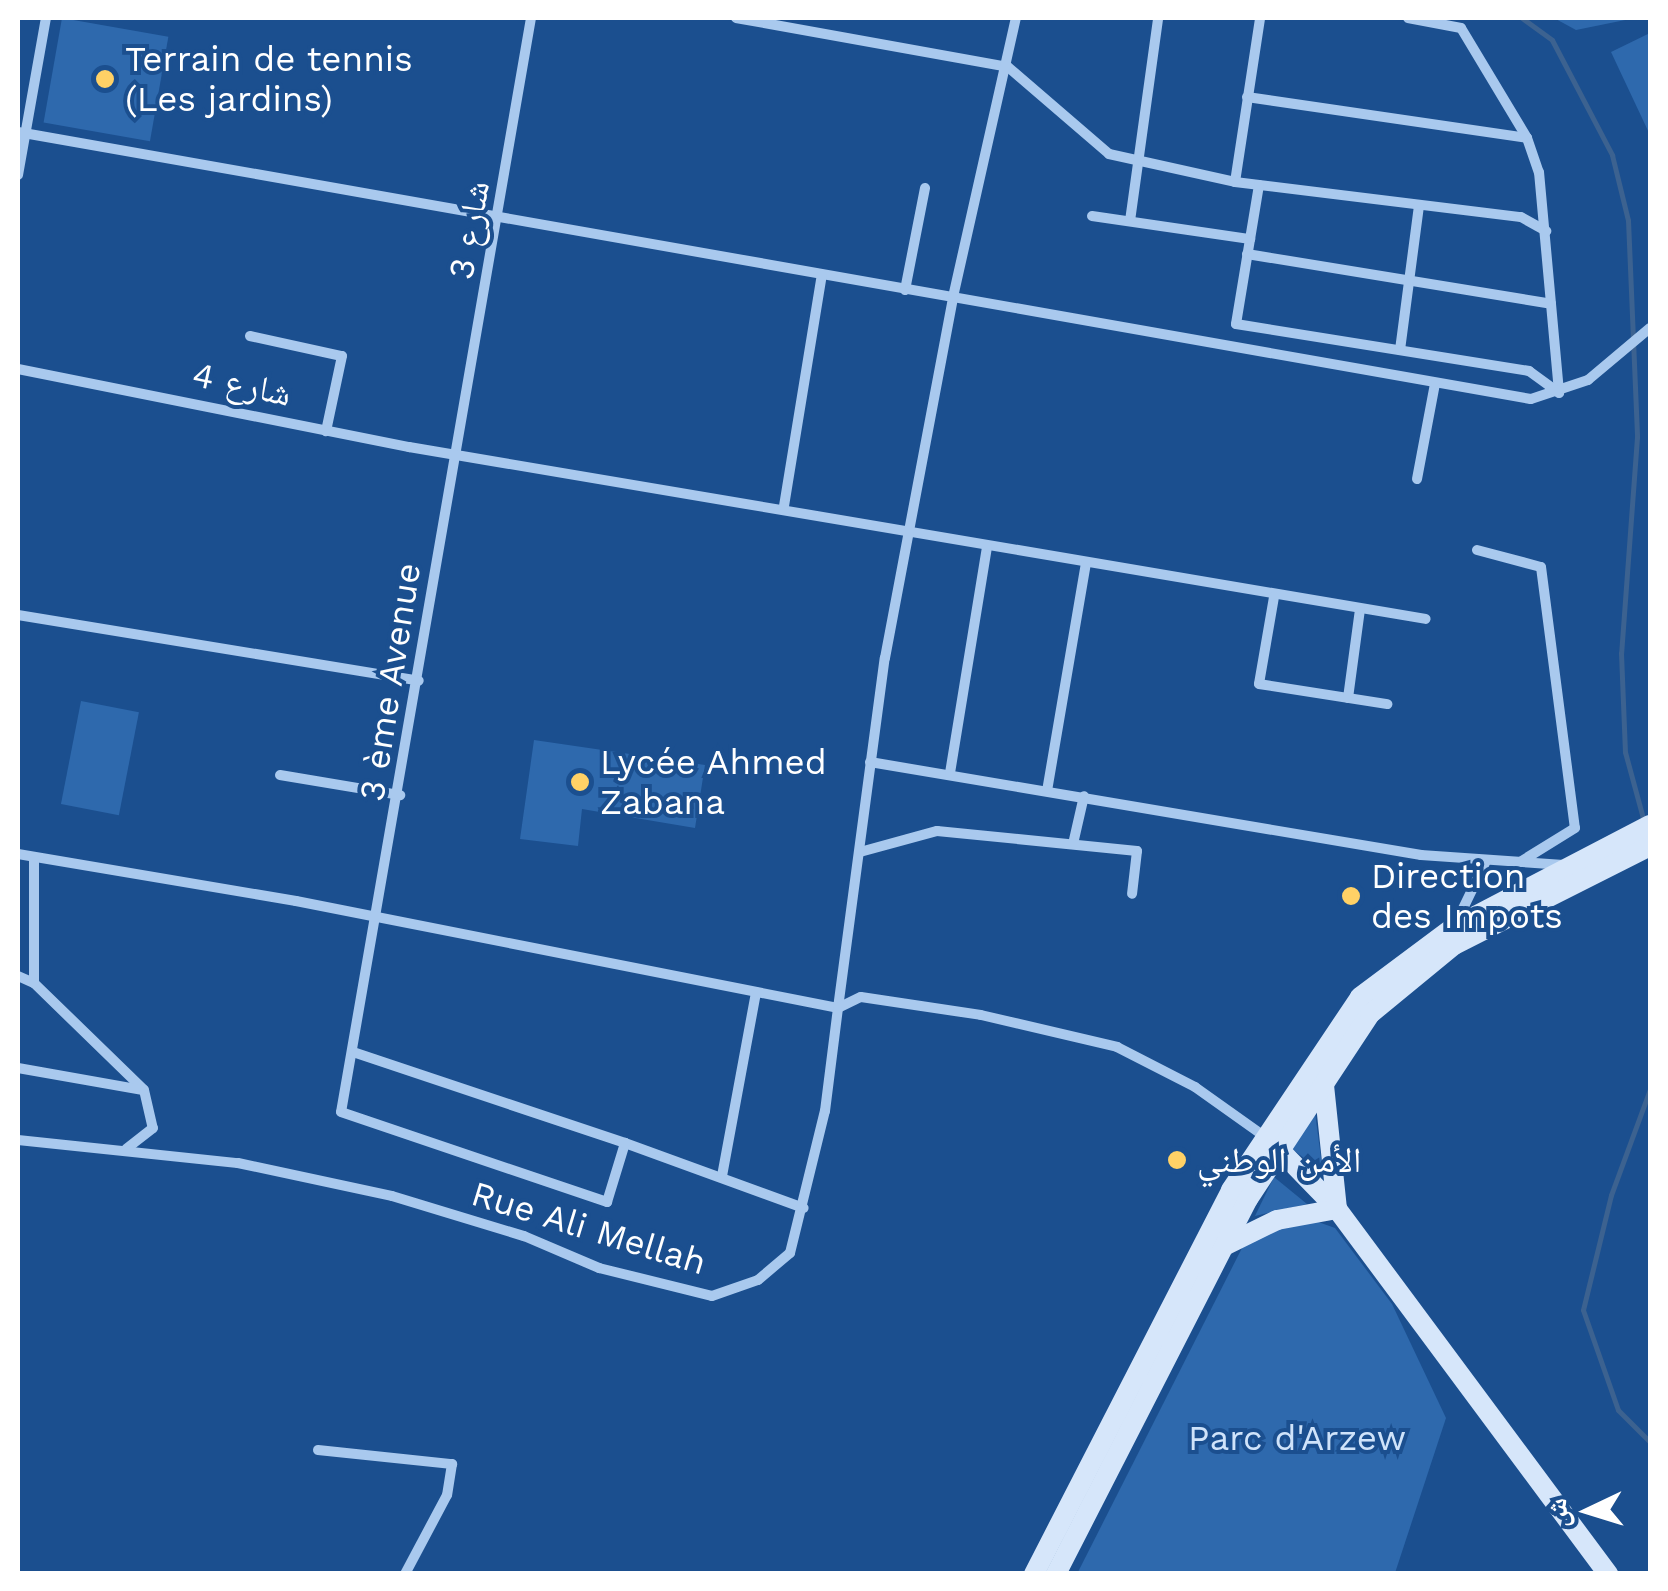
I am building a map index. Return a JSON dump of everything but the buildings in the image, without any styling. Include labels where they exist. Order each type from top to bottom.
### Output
[{"type":"main road","points":[[1056,1574],[1223,1247],[1272,1140],[1370,1014],[1421,968],[1616,853],[1650,824]]},
{"type":"main road","points":[[1034,1574],[1272,1140],[1360,997],[1454,926],[1564,865],[1650,846]]},
{"type":"main road","points":[[1323,1076],[1337,1209]]},
{"type":"main road","points":[[1272,1140],[1337,1209],[1608,1574]]},
{"type":"main road","points":[[1223,1247],[1277,1220],[1337,1209]]},
{"type":"street","points":[[18,175],[21,133],[46,18]]},
{"type":"street","name":"شارع 3","points":[[455,452],[499,220],[531,18]]},
{"type":"street","points":[[736,18],[1008,67],[1109,154],[1235,182],[1521,217],[1546,231]]},
{"type":"street","name":"Rue Ali Mellah","points":[[18,1140],[238,1163],[392,1196],[524,1236],[599,1268],[712,1296],[758,1280],[790,1253],[804,1208],[838,1008],[870,762],[907,534],[952,297],[1008,67],[1016,18]]},
{"type":"street","points":[[1130,222],[1158,18]]},
{"type":"street","points":[[1235,182],[1260,18]]},
{"type":"street","points":[[1408,18],[1461,28],[1526,138],[1539,172],[1559,393]]},
{"type":"street","points":[[1248,98],[1526,138]]},
{"type":"street","points":[[21,133],[1531,399],[1559,393],[1588,380],[1650,328]]},
{"type":"street","points":[[1258,185],[1236,324],[1529,371],[1559,393]]},
{"type":"street","points":[[905,290],[925,188]]},
{"type":"street","points":[[1400,350],[1419,205]]},
{"type":"street","points":[[1092,216],[1250,239]]},
{"type":"street","points":[[1248,254],[1551,304]]},
{"type":"street","points":[[784,506],[822,276]]},
{"type":"street","points":[[250,336],[342,356],[326,431]]},
{"type":"street","name":"شارع 4","points":[[18,369],[326,431],[784,506],[907,534],[1274,597],[1426,619]]},
{"type":"street","points":[[1417,479],[1435,384]]},
{"type":"street","name":"3 ème Avenue","points":[[455,452],[420,681],[341,1112],[608,1202],[624,1143]]},
{"type":"street","points":[[950,773],[987,547]]},
{"type":"street","points":[[1477,550],[1541,568],[1575,828],[1519,862]]},
{"type":"street","points":[[1047,790],[1086,563]]},
{"type":"street","points":[[1274,597],[1259,684],[1388,704]]},
{"type":"street","points":[[1348,698],[1360,609]]},
{"type":"street","points":[[18,615],[420,681]]},
{"type":"street","points":[[870,762],[1486,861],[1564,865]]},
{"type":"street","points":[[280,775],[400,796]]},
{"type":"street","points":[[1073,844],[1084,796]]},
{"type":"street","points":[[860,852],[937,831],[1139,852],[1132,894]]},
{"type":"street","points":[[18,854],[296,901],[378,922],[838,1008],[861,997],[981,1015],[1117,1048],[1195,1087],[1272,1140]]},
{"type":"street","points":[[34,857],[34,982]]},
{"type":"street","points":[[1454,926],[1486,861]]},
{"type":"street","points":[[18,976],[34,982],[144,1090],[153,1128],[126,1149]]},
{"type":"street","points":[[722,1176],[756,992]]},
{"type":"street","points":[[354,1052],[722,1176],[804,1208]]},
{"type":"street","points":[[18,1068],[144,1090]]},
{"type":"street","points":[[318,1450],[452,1464],[448,1495],[404,1574]]},
{"type":"green space","name":"Terrain de tennis (Les jardins)","points":[[62,18],[168,37],[150,141],[44,122]]},
{"type":"green space","points":[[1554,18],[1635,18],[1576,30]]},
{"type":"green space","points":[[1650,33],[1650,135],[1611,52]]},
{"type":"green space","points":[[81,701],[139,712],[119,815],[61,804]]},
{"type":"green space","points":[[534,740],[705,765],[695,828],[582,809],[578,846],[520,839]]},
{"type":"green space","points":[[1314,1105],[1323,1173],[1291,1148]]},
{"type":"green space","points":[[1274,1177],[1307,1204],[1255,1216]]},
{"type":"green space","name":"Parc d'Arzew","points":[[1310,1219],[1335,1228],[1392,1304],[1446,1418],[1395,1573],[1077,1574],[1242,1248],[1272,1227]]},
{"type":"waterway","points":[[1522,18],[1552,40],[1612,155],[1628,220],[1637,437],[1621,653],[1625,752],[1644,822]]},
{"type":"waterway","points":[[1650,1089],[1611,1195],[1583,1310],[1618,1410],[1650,1442]]},
{"type":"place","name":"Terrain de tennis (Les jardins)","points":[[105,79]]},
{"type":"place","name":"Lycée Ahmed Zabana","points":[[580,782]]},
{"type":"place","name":"Direction des Impots","points":[[1351,896]]},
{"type":"place","name":"الأمن الوطني","points":[[1177,1160]]}]
